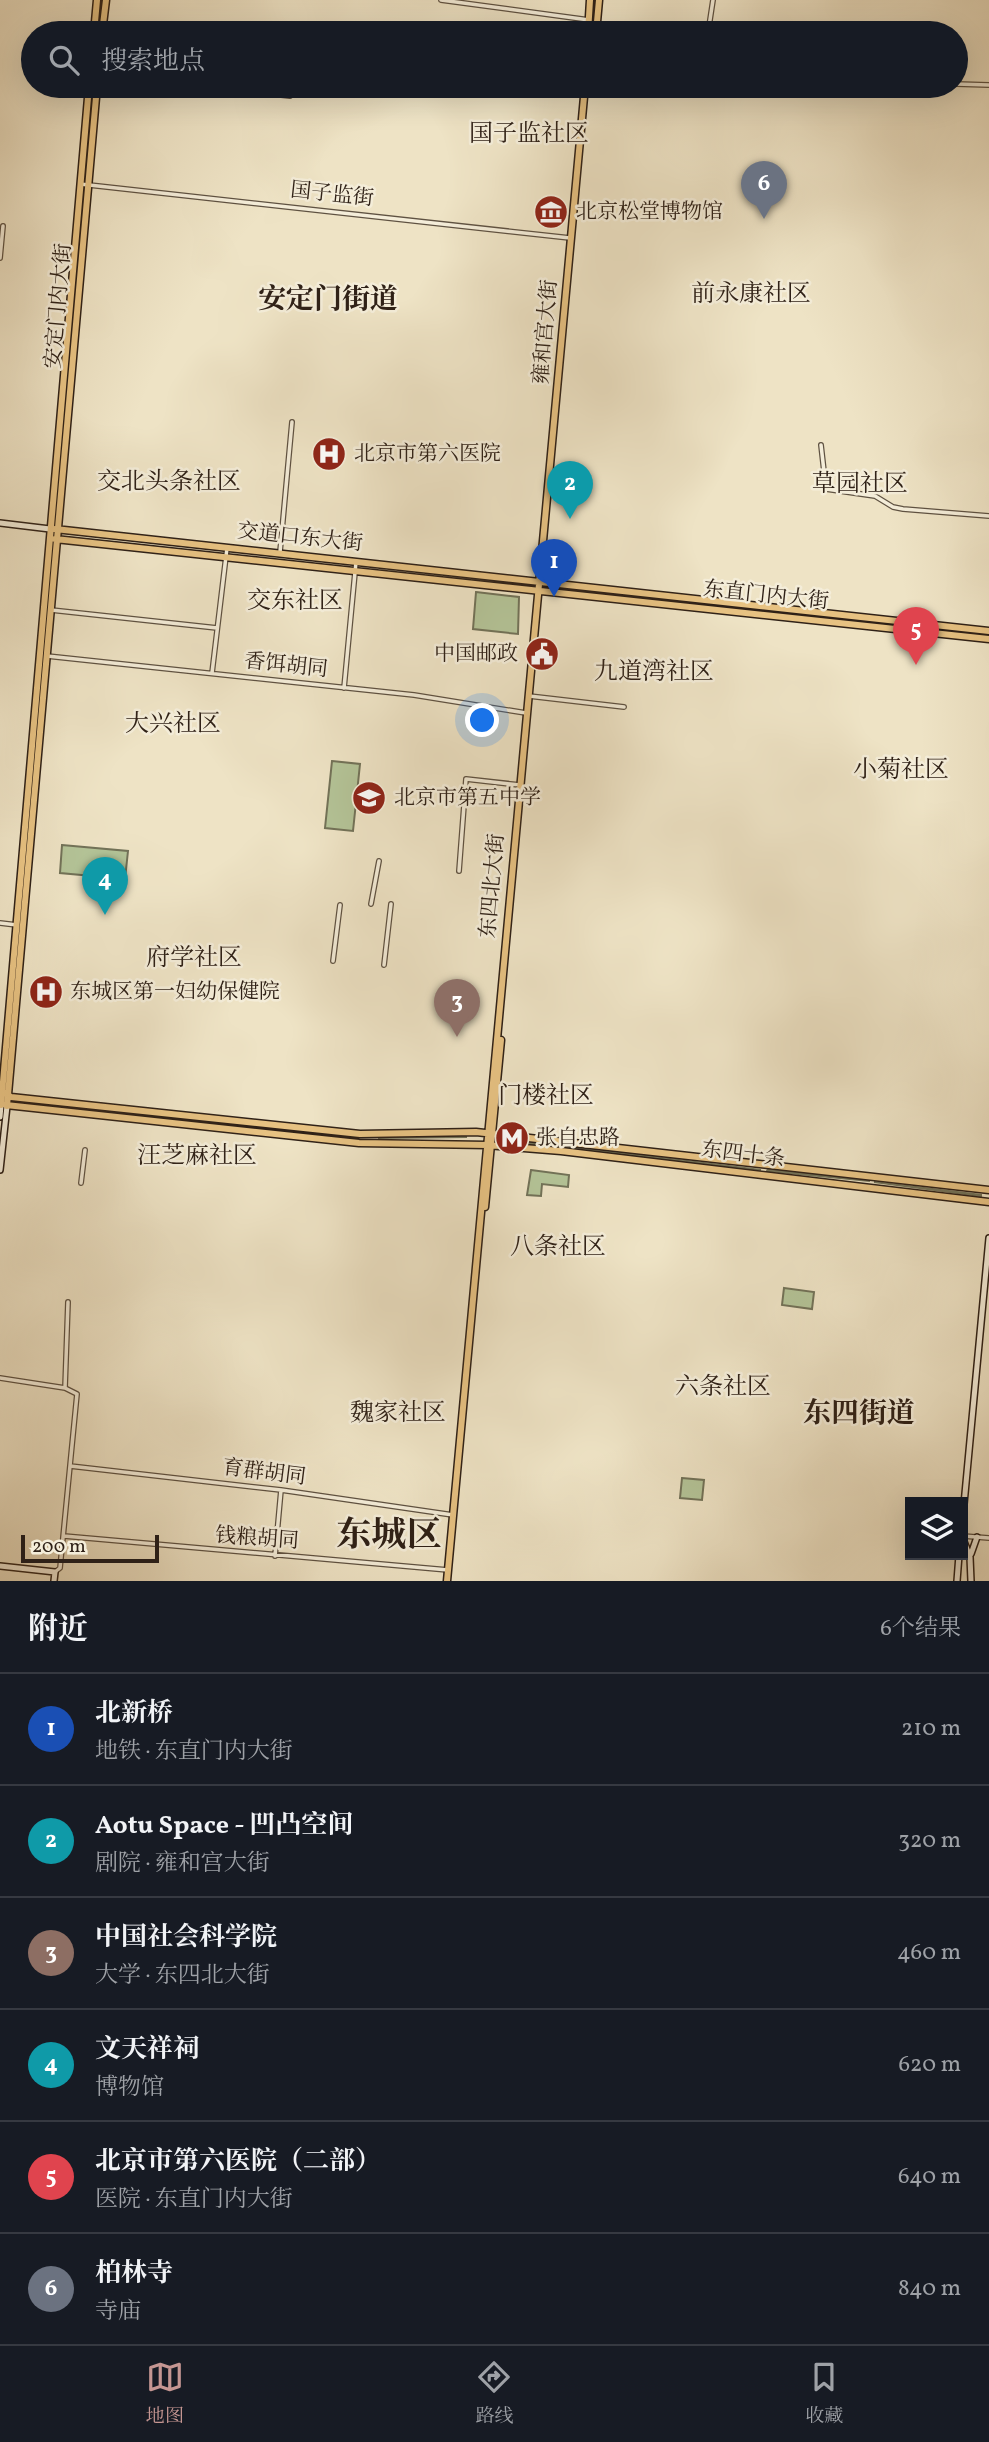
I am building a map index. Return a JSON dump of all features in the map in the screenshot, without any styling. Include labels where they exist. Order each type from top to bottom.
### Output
[{"type":"main road","points":[[95,21],[97,0]]},
{"type":"main road","points":[[103,21],[106,0]]},
{"type":"main road","points":[[589,20],[590,0]]},
{"type":"main road","points":[[597,21],[599,0]]},
{"type":"main road","name":"安定门内大街","points":[[53,529],[84,184],[88,98]]},
{"type":"main road","name":"安定门内大街","points":[[84,184],[95,98]]},
{"type":"main road","name":"雍和宫大街","points":[[538,592],[584,98]]},
{"type":"main road","points":[[0,523],[53,529]]},
{"type":"main road","points":[[44,656],[51,610],[55,538],[53,529]]},
{"type":"main road","points":[[0,1170],[3,1092],[44,656],[53,529]]},
{"type":"main road","name":"交道口东大街","points":[[53,529],[540,582]]},
{"type":"main road","name":"交道口东大街","points":[[55,538],[538,592]]},
{"type":"main road","name":"东直门内大街","points":[[540,582],[989,631]]},
{"type":"main road","name":"东直门内大街","points":[[538,592],[989,639]]},
{"type":"main road","name":"东四北大街","points":[[447,1581],[490,1145],[538,592]]},
{"type":"main road","points":[[3,1092],[12,1098],[360,1134],[491,1134]]},
{"type":"main road","points":[[0,1117],[3,1105]]},
{"type":"main road","points":[[3,1105],[359,1143],[490,1145]]},
{"type":"main road","name":"东四十条","points":[[491,1134],[989,1189]]},
{"type":"main road","name":"东四十条","points":[[490,1145],[989,1202]]},
{"type":"main road","points":[[965,1497],[989,1238]]},
{"type":"main road","points":[[985,1274],[989,1263]]},
{"type":"main road","points":[[970,1557],[977,1537]]},
{"type":"main road","points":[[968,1551],[971,1581]]},
{"type":"main road","points":[[957,1581],[959,1560]]},
{"type":"main road","points":[[0,1566],[55,1572],[54,1581]]},
{"type":"street","points":[[441,0],[589,20]]},
{"type":"street","points":[[710,21],[713,0]]},
{"type":"street","points":[[968,85],[989,86]]},
{"type":"street","name":"国子监街","points":[[84,184],[572,238]]},
{"type":"street","points":[[0,258],[3,226]]},
{"type":"street","points":[[280,552],[292,422]]},
{"type":"street","points":[[821,445],[826,489],[875,496],[903,509],[989,516]]},
{"type":"street","points":[[212,673],[227,548]]},
{"type":"street","points":[[344,688],[356,562]]},
{"type":"street","points":[[51,610],[217,628]]},
{"type":"street","name":"香饵胡同","points":[[44,656],[344,688],[527,714]]},
{"type":"street","points":[[529,696],[624,707]]},
{"type":"street","points":[[459,871],[467,779],[520,785]]},
{"type":"street","points":[[370,904],[379,861]]},
{"type":"street","points":[[384,965],[391,904]]},
{"type":"street","points":[[333,961],[340,905]]},
{"type":"street","points":[[0,923],[20,925]]},
{"type":"street","points":[[81,1183],[85,1150]]},
{"type":"street","points":[[65,1388],[68,1302]]},
{"type":"street","points":[[0,1378],[65,1388],[77,1394],[64,1536],[60,1568],[55,1572]]},
{"type":"street","name":"育群胡同","points":[[70,1466],[281,1490],[454,1515]]},
{"type":"street","points":[[275,1556],[281,1490]]},
{"type":"street","name":"钱粮胡同","points":[[64,1536],[449,1570]]},
{"type":"street","points":[[968,1537],[989,1538]]},
{"type":"green space","points":[[476,592],[519,597],[518,634],[473,629]]},
{"type":"green space","points":[[332,761],[360,764],[353,831],[325,828]]},
{"type":"green space","points":[[62,845],[128,851],[125,879],[60,873]]},
{"type":"green space","points":[[379,1137],[467,1137],[379,1138]]},
{"type":"green space","points":[[505,1139],[761,1170],[505,1141]]},
{"type":"green space","points":[[768,1169],[870,1181],[767,1171]]},
{"type":"green space","points":[[531,1170],[569,1175],[568,1187],[542,1184],[541,1196],[527,1195]]},
{"type":"green space","points":[[874,1182],[981,1195],[981,1196]]},
{"type":"green space","points":[[784,1288],[814,1292],[812,1309],[782,1305]]},
{"type":"green space","points":[[682,1478],[704,1480],[702,1500],[680,1498]]},
{"type":"place","name":"北京松堂博物馆","points":[[551,212]]},
{"type":"place","name":"柏林寺","points":[[764,219]]},
{"type":"place","name":"北京市第六医院","points":[[329,454]]},
{"type":"place","name":"Aotu Space - 凹凸空间","points":[[570,519]]},
{"type":"place","name":"北新桥","points":[[554,597]]},
{"type":"place","name":"中国邮政","points":[[542,654]]},
{"type":"place","name":"北京市第六医院（二部）","points":[[916,665]]},
{"type":"place","name":"北京市第五中学","points":[[369,798]]},
{"type":"place","name":"文天祥祠","points":[[105,915]]},
{"type":"place","name":"东城区第一妇幼保健院","points":[[46,992]]},
{"type":"place","name":"中国社会科学院","points":[[457,1037]]},
{"type":"place","name":"张自忠路","points":[[512,1138]]},
{"type":"district","name":"国子监社区","points":[[529,135]]},
{"type":"district","name":"前永康社区","points":[[751,295]]},
{"type":"district","name":"安定门街道","points":[[328,300]]},
{"type":"district","name":"交北头条社区","points":[[169,483]]},
{"type":"district","name":"草园社区","points":[[860,485]]},
{"type":"district","name":"交东社区","points":[[295,602]]},
{"type":"district","name":"九道湾社区","points":[[654,673]]},
{"type":"district","name":"大兴社区","points":[[173,725]]},
{"type":"district","name":"小菊社区","points":[[901,771]]},
{"type":"district","name":"府学社区","points":[[194,959]]},
{"type":"district","name":"门楼社区","points":[[546,1097]]},
{"type":"district","name":"汪芝麻社区","points":[[197,1157]]},
{"type":"district","name":"八条社区","points":[[558,1248]]},
{"type":"district","name":"六条社区","points":[[723,1388]]},
{"type":"district","name":"魏家社区","points":[[398,1414]]},
{"type":"district","name":"东四街道","points":[[859,1414]]},
{"type":"district","name":"东城区","points":[[389,1537]]}]
